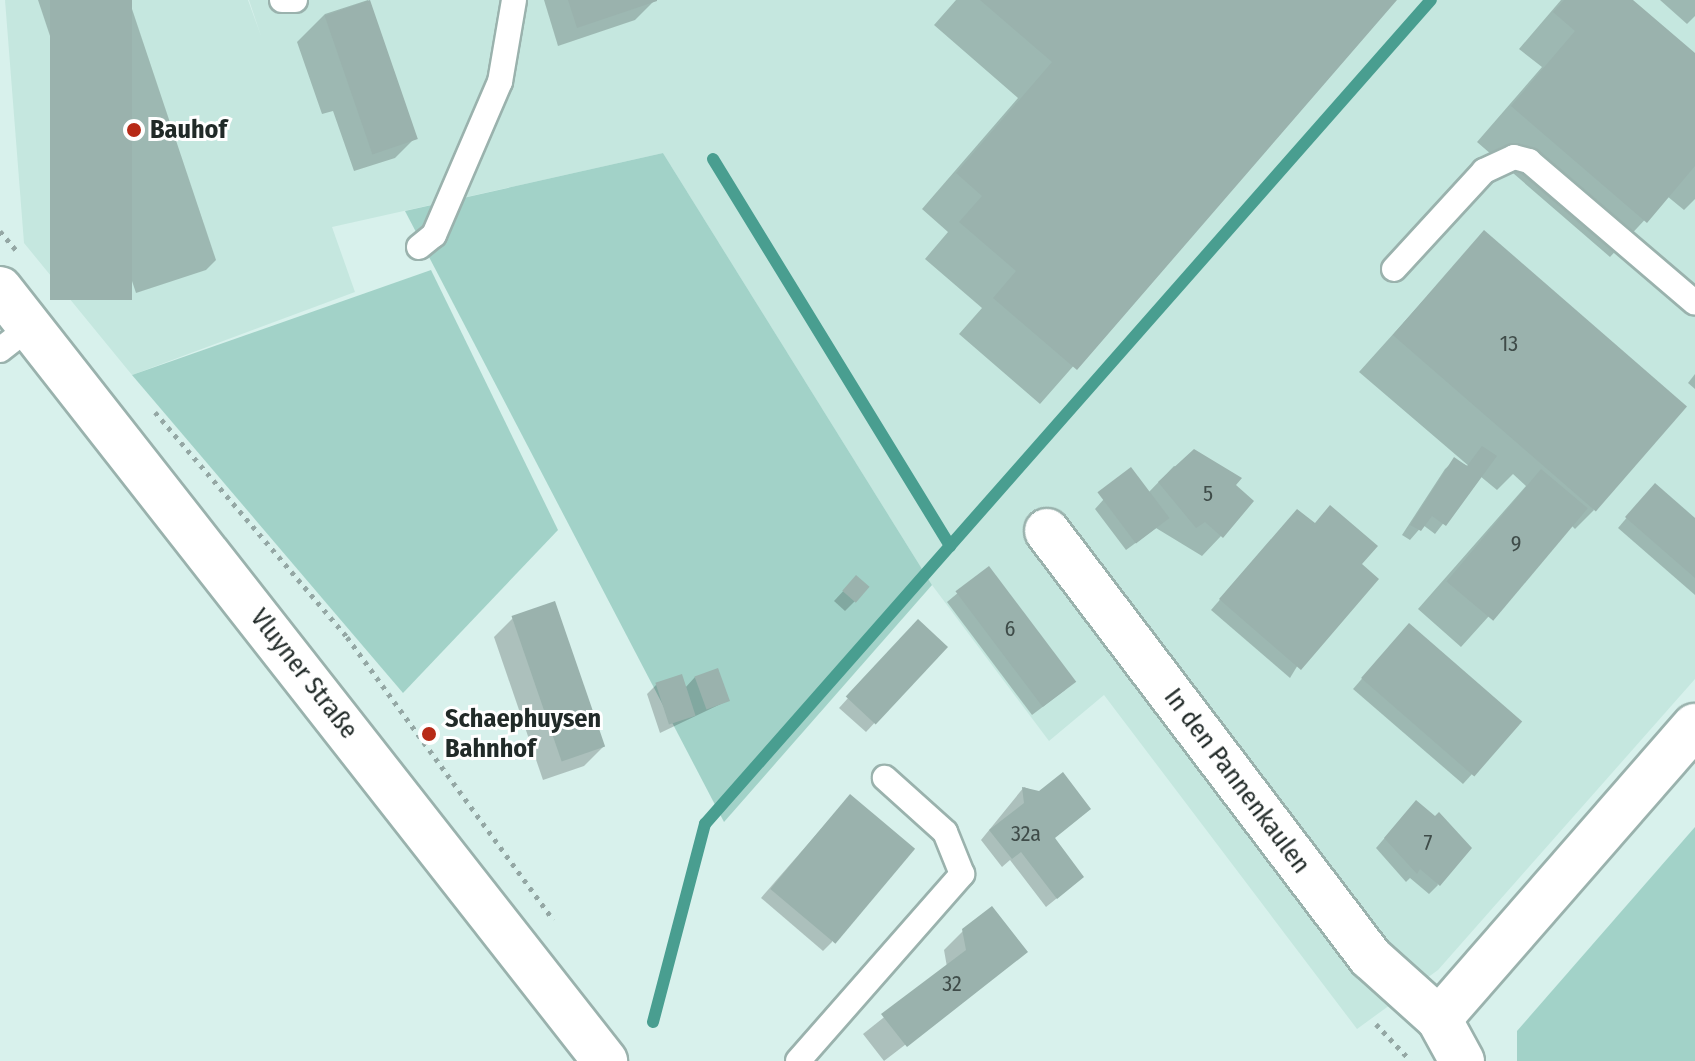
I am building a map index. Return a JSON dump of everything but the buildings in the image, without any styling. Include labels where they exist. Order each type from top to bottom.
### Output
[{"type":"street","name":"Vluyner Straße","points":[[10,272],[15,338],[605,1061]]},
{"type":"street","name":"In den Pannenkaulen","points":[[1047,531],[1370,957],[1439,1019],[1462,1061]]},
{"type":"street","points":[[1439,1019],[1695,726]]},
{"type":"lane","points":[[282,0],[295,0]]},
{"type":"lane","points":[[419,247],[434,235],[500,82],[514,0]]},
{"type":"lane","points":[[1394,269],[1494,162],[1514,157],[1529,161],[1695,303]]},
{"type":"lane","points":[[798,1061],[962,874],[945,832],[885,778]]},
{"type":"path","points":[[0,231],[10,272]]},
{"type":"path","points":[[143,398],[347,637],[559,928]]},
{"type":"shaded area","points":[[5,0],[248,0],[261,36],[249,0],[1695,0],[1695,679],[1438,970],[1357,1029],[1104,695],[1049,741],[932,585],[663,153],[332,227],[355,292],[132,375],[24,243]]},
{"type":"shaded area","points":[[663,153],[932,585],[724,822],[405,211]]},
{"type":"shaded area","points":[[431,270],[558,530],[403,693],[132,375]]},
{"type":"shaded area","points":[[1695,827],[1695,1061],[1517,1061],[1517,1031]]},
{"type":"waterway","points":[[653,1022],[705,824],[1431,0]]},
{"type":"waterway","points":[[713,159],[950,546]]},
{"type":"place","name":"Bauhof","points":[[134,130]]},
{"type":"place","name":"Schaephuysen Bahnhof","points":[[429,734]]}]
